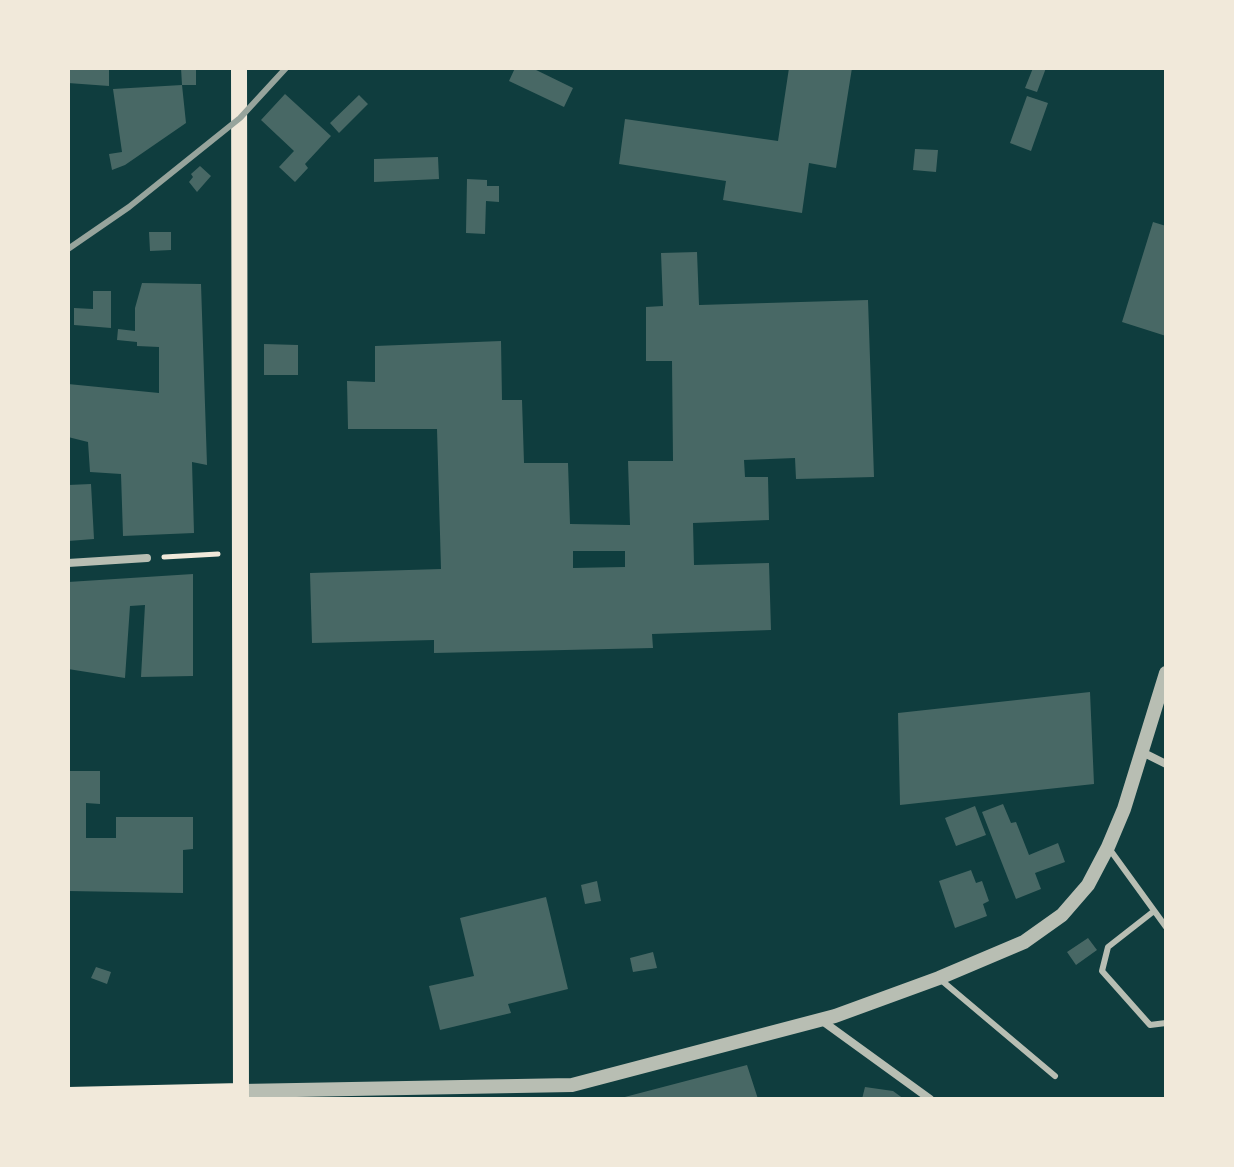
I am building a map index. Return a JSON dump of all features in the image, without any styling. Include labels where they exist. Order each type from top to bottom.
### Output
[{"type":"main road","points":[[68,1095],[241,1095],[239,68]]},
{"type":"street","points":[[68,563],[147,558]]},
{"type":"street","points":[[241,1095],[572,1092],[821,1020],[939,978],[1024,942],[1062,915],[1088,885],[1124,809],[1166,673]]},
{"type":"street","points":[[1142,752],[1166,764]]},
{"type":"street","points":[[821,1020],[930,1099]]},
{"type":"lane","points":[[1108,847],[1166,927]]},
{"type":"lane","points":[[1154,911],[1108,947],[1102,971],[1150,1025],[1166,1023]]},
{"type":"lane","points":[[939,978],[1055,1076]]},
{"type":"path","points":[[147,558],[240,552]]},
{"type":"building","points":[[68,68],[109,68],[109,86],[68,83]]},
{"type":"building","points":[[181,68],[196,68],[196,85],[182,85]]},
{"type":"building","points":[[515,68],[532,68],[573,88],[564,107],[509,81]]},
{"type":"building","points":[[789,68],[852,68],[836,168],[809,163],[802,213],[723,200],[726,181],[619,164],[625,119],[778,141]]},
{"type":"building","points":[[1033,68],[1046,68],[1037,92],[1025,88]]},
{"type":"building","points":[[182,85],[186,123],[125,165],[112,170],[109,154],[122,152],[113,89]]},
{"type":"building","points":[[285,94],[331,136],[305,164],[308,168],[295,182],[279,167],[294,151],[261,120]]},
{"type":"building","points":[[359,95],[368,104],[339,133],[330,123]]},
{"type":"building","points":[[1027,96],[1048,103],[1031,151],[1010,143]]},
{"type":"building","points":[[915,149],[938,150],[936,172],[913,170]]},
{"type":"building","points":[[438,157],[439,179],[374,182],[374,159]]},
{"type":"building","points":[[200,166],[211,176],[197,192],[189,182],[193,177],[191,174]]},
{"type":"building","points":[[467,179],[487,180],[487,186],[499,186],[499,202],[486,201],[485,234],[466,233]]},
{"type":"building","points":[[1153,222],[1166,226],[1166,336],[1122,322]]},
{"type":"building","points":[[149,232],[171,232],[171,250],[150,251]]},
{"type":"building","points":[[697,252],[699,305],[868,300],[874,477],[796,479],[795,458],[744,460],[745,477],[768,477],[769,520],[693,523],[694,565],[769,563],[771,630],[652,634],[653,648],[434,653],[434,640],[312,643],[310,573],[441,569],[437,429],[348,429],[347,381],[375,382],[375,346],[501,341],[502,400],[522,400],[524,463],[568,463],[570,524],[630,525],[628,461],[673,461],[672,361],[646,361],[646,307],[663,306],[661,253]],"holes":[[[573,551],[625,551],[625,567],[573,568]]]},
{"type":"building","points":[[142,283],[201,284],[207,465],[192,462],[194,533],[123,536],[121,474],[90,472],[88,442],[68,437],[68,384],[159,393],[159,347],[137,346],[137,342],[117,340],[118,329],[135,331],[135,308]]},
{"type":"building","points":[[93,291],[111,291],[111,328],[74,325],[74,308],[93,309]]},
{"type":"building","points":[[264,344],[298,345],[298,375],[264,375]]},
{"type":"building","points":[[91,484],[94,539],[68,541],[68,485]]},
{"type":"building","points":[[193,574],[193,676],[141,677],[145,605],[130,606],[125,678],[68,669],[68,582]]},
{"type":"building","points":[[1090,692],[1094,784],[900,805],[898,713]]},
{"type":"building","points":[[68,771],[100,771],[100,804],[86,803],[86,838],[116,838],[116,817],[193,817],[193,849],[183,850],[183,893],[68,891]]},
{"type":"building","points":[[1003,804],[1011,823],[1016,822],[1029,855],[1058,843],[1065,862],[1035,873],[1041,889],[1016,899],[982,812]]},
{"type":"building","points":[[975,806],[986,835],[956,846],[945,818]]},
{"type":"building","points":[[971,870],[976,883],[982,881],[989,901],[983,904],[987,916],[955,928],[939,881]]},
{"type":"building","points":[[597,881],[601,901],[585,904],[581,885]]},
{"type":"building","points":[[546,897],[568,989],[508,1004],[511,1013],[440,1030],[429,986],[474,976],[460,918]]},
{"type":"building","points":[[1088,938],[1097,950],[1076,965],[1067,952]]},
{"type":"building","points":[[653,952],[657,968],[633,972],[630,958]]},
{"type":"building","points":[[96,967],[111,972],[107,984],[91,978]]},
{"type":"building","points":[[747,1065],[758,1099],[621,1099],[621,1098]]},
{"type":"building","points":[[865,1087],[893,1091],[904,1099],[862,1099]]},
{"type":"railway","points":[[68,249],[129,207],[240,118],[286,68]]}]
